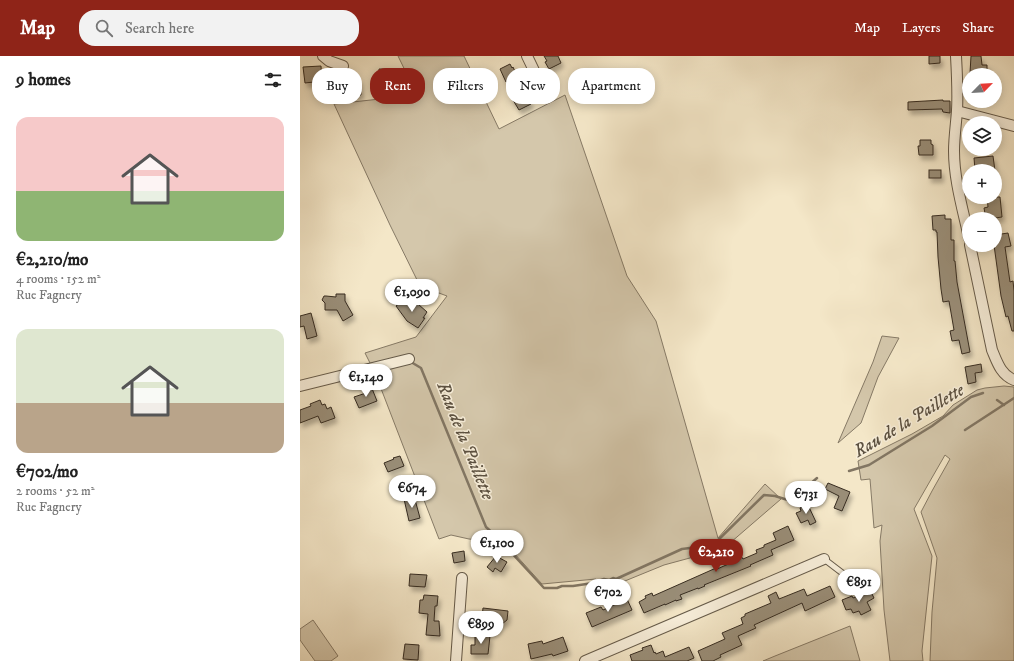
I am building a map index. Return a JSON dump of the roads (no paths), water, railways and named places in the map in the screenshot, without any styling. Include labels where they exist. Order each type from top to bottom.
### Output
[{"type":"street","points":[[323,56],[329,61],[343,66]]},
{"type":"street","points":[[527,56],[533,68]]},
{"type":"street","points":[[956,56],[958,85],[954,149],[957,179],[964,212]]},
{"type":"street","points":[[957,111],[1014,126]]},
{"type":"street","points":[[971,252],[992,350],[1005,375],[1014,380]]},
{"type":"street","points":[[300,386],[409,359]]},
{"type":"street","points":[[585,661],[824,559]]},
{"type":"street","points":[[456,661],[462,578]]},
{"type":"lane","points":[[824,559],[862,588]]},
{"type":"waterway","name":"Rau de la Paillette","points":[[411,362],[421,368],[486,527],[544,588],[557,588],[562,586],[593,583],[604,579],[616,579],[682,549],[713,545],[764,495],[775,496],[791,501],[817,478]]},
{"type":"waterway","name":"Rau de la Paillette","points":[[849,471],[869,465],[932,426],[971,397],[983,393]]},
{"type":"waterway","name":"Rau de la Paillette","points":[[965,430],[1014,398]]},
{"type":"waterway","name":"Rau de la Paillette","points":[[997,400],[1004,405]]}]
